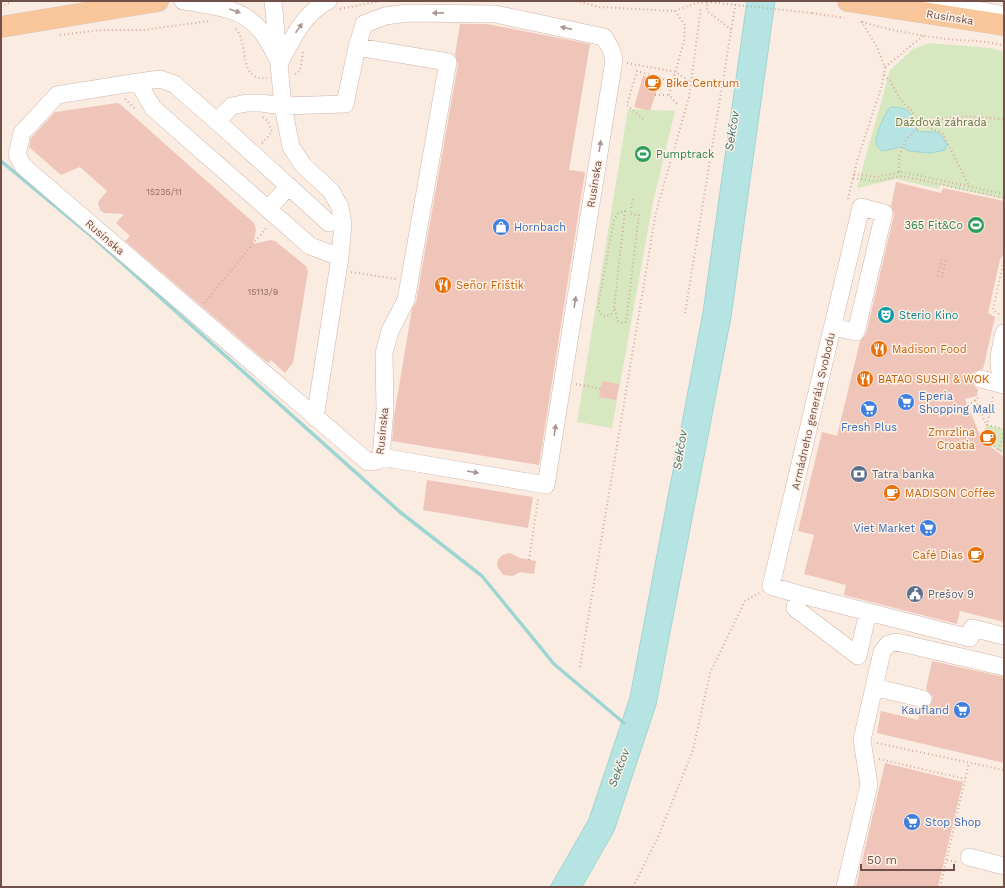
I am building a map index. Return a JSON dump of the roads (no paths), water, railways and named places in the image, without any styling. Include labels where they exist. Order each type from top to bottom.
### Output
[{"type":"main road","points":[[1,27],[158,1]]},
{"type":"main road","name":"Rusínska","points":[[854,11],[1004,25]]},
{"type":"street","points":[[183,1],[235,10],[248,18],[261,31],[280,69]]},
{"type":"street","points":[[273,1],[283,106],[291,147],[303,165],[331,191],[340,207],[343,224],[340,257],[315,418]]},
{"type":"street","points":[[854,11],[928,1],[1004,15]]},
{"type":"street","points":[[280,69],[298,29],[322,4],[332,6]]},
{"type":"street","name":"Rusínska","points":[[329,223],[174,84],[160,79],[58,95],[22,133],[17,155],[23,166],[315,418],[368,462],[377,461],[381,457],[385,409],[384,353],[390,331],[406,300],[448,62],[357,47],[364,24],[385,16],[408,13],[495,14],[604,37],[614,60],[546,485],[381,457]]},
{"type":"street","points":[[217,121],[232,106],[261,103],[283,106],[345,104],[357,47]]},
{"type":"street","points":[[138,82],[153,108],[310,246],[340,257]]},
{"type":"street","points":[[268,209],[289,186]]},
{"type":"street","name":"Armádneho generála Svobodu","points":[[798,594],[771,586],[861,207],[884,213],[856,332],[833,327]]},
{"type":"street","points":[[1001,386],[998,360],[1004,333]]},
{"type":"street","points":[[981,378],[1001,386]]},
{"type":"street","points":[[868,612],[858,656],[795,608],[798,594],[970,638],[972,628],[1004,636]]},
{"type":"street","points":[[845,887],[869,786],[864,747],[882,652],[888,644],[897,642],[1004,667]]},
{"type":"street","points":[[874,688],[923,699]]},
{"type":"street","points":[[969,857],[1004,866]]},
{"type":"water","name":"Sekčov","points":[[747,1],[775,1],[731,317],[656,705],[614,831],[582,887],[550,887],[589,819],[630,697],[703,312]]},
{"type":"water","points":[[891,107],[904,109],[910,113],[917,131],[935,132],[941,135],[947,145],[945,150],[930,153],[909,151],[902,147],[882,151],[876,143],[877,135],[883,118]]},
{"type":"waterway","points":[[1,161],[96,240],[400,512],[482,576],[554,664],[624,723]]},
{"type":"place","name":"Bike Centrum","points":[[653,83]]},
{"type":"place","name":"Pumptrack","points":[[643,154]]},
{"type":"place","name":"365 Fit&Co","points":[[976,225]]},
{"type":"place","name":"Hornbach","points":[[501,227]]},
{"type":"place","name":"Señor Frištik","points":[[443,285]]},
{"type":"place","name":"Sterio Kino","points":[[886,315]]},
{"type":"place","name":"Madison Food","points":[[879,349]]},
{"type":"place","name":"BATAO SUSHI & WOK","points":[[865,379]]},
{"type":"place","name":"Eperia Shopping Mall","points":[[906,402]]},
{"type":"place","name":"Fresh Plus","points":[[869,409]]},
{"type":"place","name":"Zmrzlina Croatia","points":[[988,438]]},
{"type":"place","name":"Tatra banka","points":[[859,474]]},
{"type":"place","name":"MADISON Coffee","points":[[892,493]]},
{"type":"place","name":"Viet Market","points":[[928,528]]},
{"type":"place","name":"Café Dias","points":[[976,555]]},
{"type":"place","name":"Prešov 9","points":[[915,594]]},
{"type":"place","name":"Kaufland","points":[[962,710]]},
{"type":"place","name":"Stop Shop","points":[[912,822]]},
{"type":"park label","name":"Dažďová záhrada","points":[[941,122]]}]
